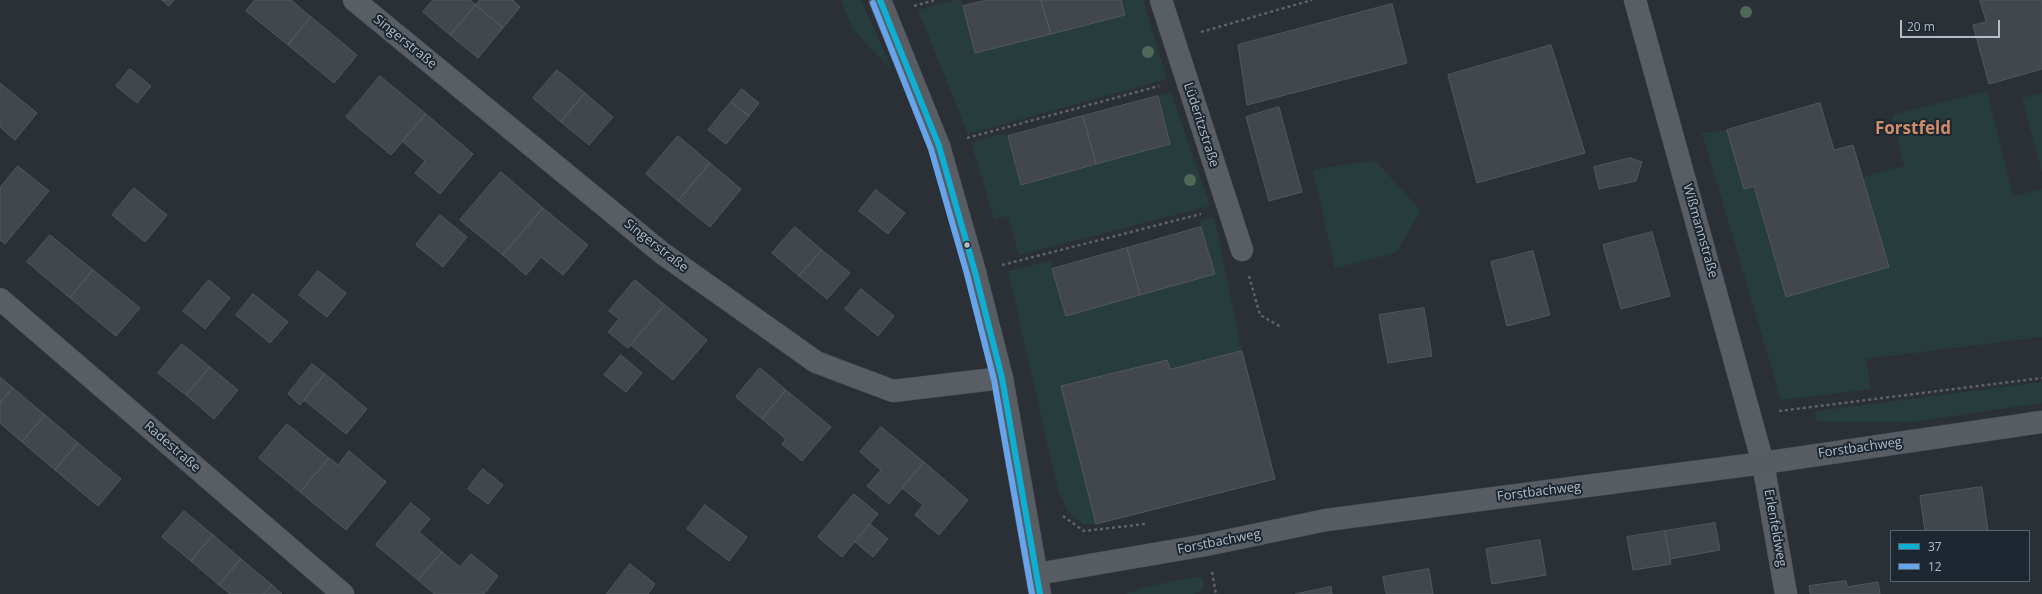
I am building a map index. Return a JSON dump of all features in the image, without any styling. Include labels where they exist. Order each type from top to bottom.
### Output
[{"type":"street","name":"Singerstraße","points":[[354,0],[662,253],[816,362],[893,391],[1002,378]]},
{"type":"street","points":[[880,0],[939,146],[975,272],[1002,378],[1039,584]]},
{"type":"street","name":"Lüderitzstraße","points":[[1161,0],[1242,250]]},
{"type":"street","name":"Wißmannstraße","points":[[1635,0],[1763,463]]},
{"type":"street","name":"Radestraße","points":[[0,299],[343,594]]},
{"type":"street","name":"Forstbachweg","points":[[1039,584],[1206,545],[1326,520],[1763,463],[2042,422]]},
{"type":"street","name":"Erlenfeldweg","points":[[1763,463],[1786,594]]},
{"type":"path","points":[[1174,39],[1312,0]]},
{"type":"path","points":[[939,146],[1186,79]]},
{"type":"path","points":[[975,272],[1228,207]]},
{"type":"path","points":[[1242,250],[1260,315],[1281,327]]},
{"type":"path","points":[[1750,415],[2042,378]]},
{"type":"green space","points":[[841,0],[861,0],[891,67],[889,68],[853,29]]},
{"type":"green space","points":[[955,0],[961,0],[976,53],[1125,15],[1121,0],[1143,0],[1167,79],[968,134],[918,10]]},
{"type":"green space","points":[[1987,91],[2013,196],[2042,189],[2042,337],[1866,359],[1871,389],[1781,400],[1702,133],[1727,130],[1754,186],[1786,297],[1889,267],[1863,177],[1904,166],[1892,115]]},
{"type":"green space","points":[[1171,92],[1210,206],[1019,255],[1008,216],[994,219],[971,142],[1006,133],[1021,185],[1170,144],[1158,96]]},
{"type":"green space","points":[[2042,93],[2042,173],[2022,98]]},
{"type":"green space","points":[[1375,160],[1421,211],[1396,253],[1335,268],[1313,170]]},
{"type":"green space","points":[[1214,217],[1242,351],[1170,369],[1167,360],[1062,386],[1096,524],[1083,524],[1069,513],[1058,491],[1008,271],[1050,261],[1066,316],[1215,274],[1200,221]]},
{"type":"green space","points":[[2042,382],[2042,403],[1912,422],[1819,422],[1814,418],[1817,411]]},
{"type":"green space","points":[[1202,577],[1204,582],[1203,589],[1194,594],[1125,594],[1145,587]]},
{"type":"building","points":[[162,0],[174,0],[169,6]]},
{"type":"building","points":[[255,0],[291,0],[311,17],[288,45],[246,11]]},
{"type":"building","points":[[433,0],[470,0],[476,5],[450,35],[423,12]]},
{"type":"building","points":[[480,0],[513,0],[520,7],[503,28],[476,5]]},
{"type":"building","points":[[988,0],[1041,0],[1051,34],[975,53],[963,6]]},
{"type":"building","points":[[1041,0],[1121,0],[1125,15],[1051,34]]},
{"type":"building","points":[[1980,0],[2042,0],[2042,69],[1989,84],[1973,25],[1986,22]]},
{"type":"building","points":[[1392,4],[1407,63],[1247,105],[1238,45]]},
{"type":"building","points":[[476,5],[503,28],[478,58],[450,35]]},
{"type":"building","points":[[311,17],[357,55],[334,83],[288,45]]},
{"type":"building","points":[[1551,45],[1585,153],[1477,183],[1448,75]]},
{"type":"building","points":[[130,69],[151,86],[137,103],[116,86]]},
{"type":"building","points":[[557,70],[585,93],[561,122],[533,98]]},
{"type":"building","points":[[380,76],[426,114],[391,155],[346,117]]},
{"type":"building","points":[[0,83],[37,113],[15,140],[0,127]]},
{"type":"building","points":[[742,89],[759,103],[749,116],[731,102]]},
{"type":"building","points":[[585,93],[613,117],[589,145],[561,122]]},
{"type":"building","points":[[1158,96],[1170,144],[1096,164],[1083,116]]},
{"type":"building","points":[[731,102],[749,116],[726,144],[708,130]]},
{"type":"building","points":[[1820,103],[1834,150],[1853,145],[1889,267],[1786,297],[1754,186],[1744,189],[1727,130]]},
{"type":"building","points":[[1279,107],[1302,192],[1269,201],[1246,117]]},
{"type":"building","points":[[426,114],[473,154],[440,194],[415,173],[425,161],[402,141]]},
{"type":"building","points":[[1083,116],[1096,164],[1021,185],[1008,136]]},
{"type":"building","points":[[678,136],[710,163],[678,201],[646,174]]},
{"type":"building","points":[[1630,158],[1642,162],[1636,181],[1599,189],[1594,167]]},
{"type":"building","points":[[710,163],[741,189],[710,227],[678,201]]},
{"type":"building","points":[[18,166],[49,191],[5,244],[0,240],[0,188]]},
{"type":"building","points":[[501,172],[543,208],[503,255],[460,220]]},
{"type":"building","points":[[134,188],[167,215],[145,242],[112,215]]},
{"type":"building","points":[[876,190],[905,213],[888,234],[859,211]]},
{"type":"building","points":[[543,208],[588,245],[563,275],[541,257],[526,275],[503,255]]},
{"type":"building","points":[[440,215],[467,237],[443,267],[416,245]]},
{"type":"building","points":[[795,227],[822,250],[799,276],[772,253]]},
{"type":"building","points":[[1201,227],[1215,274],[1140,295],[1127,248]]},
{"type":"building","points":[[1652,232],[1670,296],[1621,309],[1603,245]]},
{"type":"building","points":[[50,235],[93,270],[70,298],[27,262]]},
{"type":"building","points":[[1127,248],[1140,295],[1066,316],[1052,269]]},
{"type":"building","points":[[822,250],[850,273],[827,299],[799,276]]},
{"type":"building","points":[[1533,251],[1550,315],[1507,326],[1491,262]]},
{"type":"building","points":[[93,270],[140,308],[116,336],[70,298]]},
{"type":"building","points":[[318,271],[346,293],[327,317],[299,295]]},
{"type":"building","points":[[209,280],[230,298],[205,329],[183,311]]},
{"type":"building","points":[[635,280],[665,305],[628,348],[608,332],[619,319],[609,311]]},
{"type":"building","points":[[861,289],[894,316],[878,336],[845,309]]},
{"type":"building","points":[[253,294],[288,322],[270,343],[236,315]]},
{"type":"building","points":[[665,305],[707,340],[673,380],[631,345]]},
{"type":"building","points":[[1424,308],[1432,356],[1388,363],[1379,315]]},
{"type":"building","points":[[182,344],[210,367],[186,395],[158,373]]},
{"type":"building","points":[[1242,351],[1275,479],[1096,524],[1061,386],[1167,360],[1170,369]]},
{"type":"building","points":[[621,355],[642,373],[626,392],[604,375]]},
{"type":"building","points":[[312,364],[325,374],[300,405],[288,394]]},
{"type":"building","points":[[210,367],[238,390],[214,419],[186,395]]},
{"type":"building","points":[[760,368],[786,390],[762,419],[736,397]]},
{"type":"building","points":[[325,374],[367,409],[346,434],[304,400]]},
{"type":"building","points":[[0,377],[13,388],[0,403]]},
{"type":"building","points":[[13,388],[45,415],[22,442],[0,423],[0,403]]},
{"type":"building","points":[[786,390],[831,427],[802,461],[782,444],[786,439],[762,419]]},
{"type":"building","points":[[45,415],[78,443],[55,470],[22,442]]},
{"type":"building","points":[[287,424],[329,458],[300,492],[259,458]]},
{"type":"building","points":[[881,427],[924,462],[889,504],[867,486],[881,470],[860,452]]},
{"type":"building","points":[[78,443],[121,479],[98,506],[55,470]]},
{"type":"building","points":[[349,451],[386,482],[346,530],[300,492],[329,458],[338,465]]},
{"type":"building","points":[[924,462],[968,500],[939,535],[915,515],[923,505],[902,488]]},
{"type":"building","points":[[483,469],[503,485],[488,504],[468,489]]},
{"type":"building","points":[[1982,487],[1988,530],[1925,530],[1920,496]]},
{"type":"building","points":[[854,494],[878,514],[842,557],[818,537]]},
{"type":"building","points":[[411,503],[430,519],[419,532],[442,552],[418,580],[376,545]]},
{"type":"building","points":[[705,505],[747,537],[729,561],[687,529]]},
{"type":"building","points":[[184,511],[213,535],[191,561],[162,537]]},
{"type":"building","points":[[1715,523],[1720,550],[1670,559],[1665,531]]},
{"type":"building","points":[[870,524],[888,539],[873,557],[855,542]]},
{"type":"building","points":[[1665,531],[1671,564],[1633,570],[1627,537]]},
{"type":"building","points":[[213,535],[241,559],[219,585],[191,561]]},
{"type":"building","points":[[1540,540],[1546,575],[1492,584],[1486,549]]},
{"type":"building","points":[[442,552],[460,567],[471,554],[498,576],[484,594],[435,594],[418,580]]},
{"type":"building","points":[[241,559],[272,585],[264,594],[230,594],[219,585]]},
{"type":"building","points":[[630,564],[655,584],[648,594],[607,594]]},
{"type":"building","points":[[1429,569],[1433,594],[1386,594],[1383,577]]},
{"type":"building","points":[[1846,581],[1847,587],[1878,582],[1880,594],[1810,594],[1809,586]]},
{"type":"building","points":[[272,585],[282,594],[264,594]]},
{"type":"building","points":[[1331,587],[1332,594],[1295,594]]},
{"type":"transit line","name":"37","points":[[880,0],[939,146],[975,272],[1002,378],[1040,594]]},
{"type":"transit line","name":"12","points":[[873,3],[931,149],[967,274],[994,380],[1032,594]]},
{"type":"district","name":"Forstfeld","points":[[1913,129]]}]
